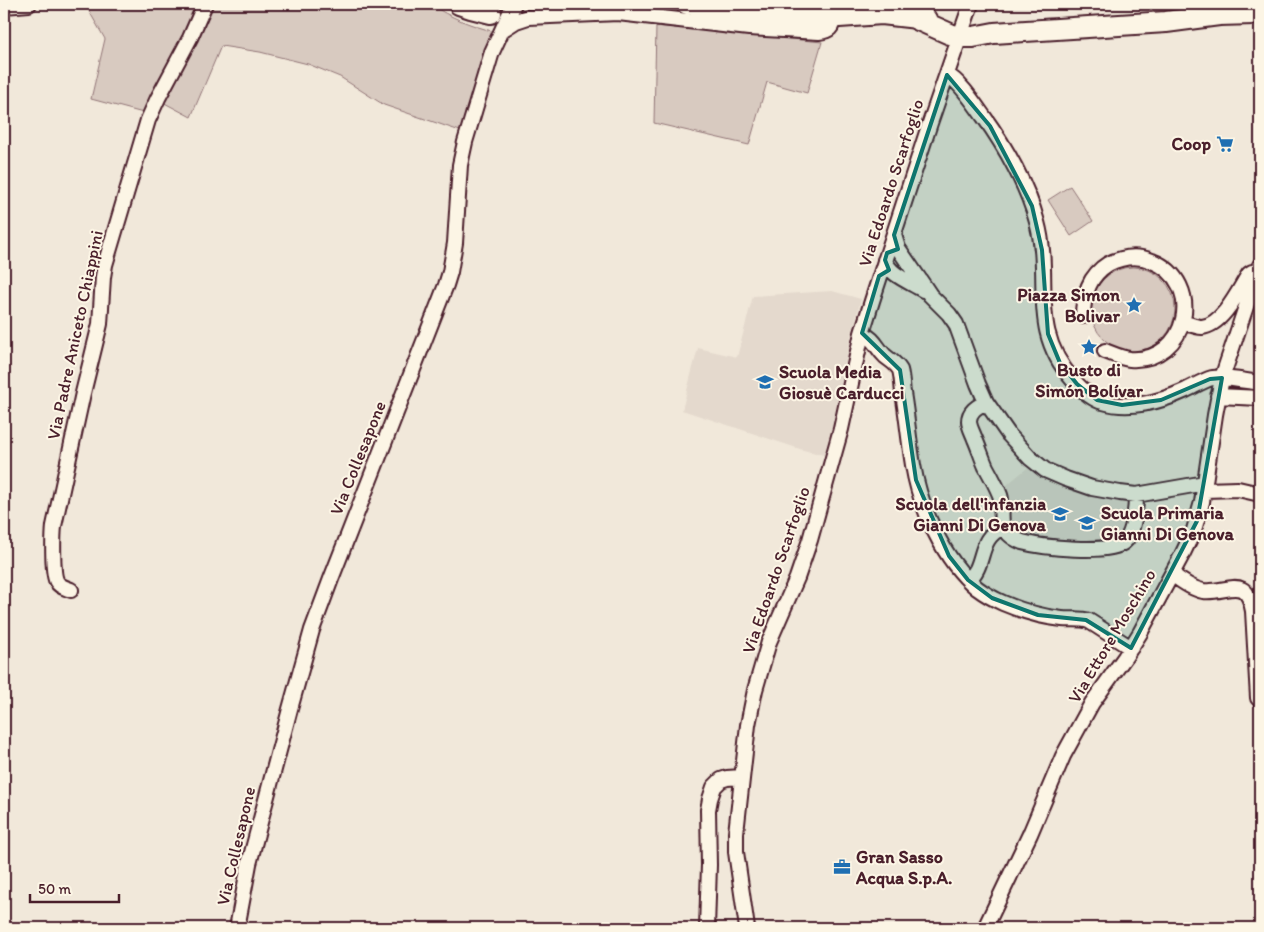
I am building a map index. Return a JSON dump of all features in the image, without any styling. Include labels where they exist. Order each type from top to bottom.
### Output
[{"type":"street","points":[[4,6],[29,4]]},
{"type":"street","name":"Via Padre Aniceto Chiappini","points":[[71,590],[59,585],[54,577],[54,526],[100,324],[105,265],[148,120],[190,38],[205,4]]},
{"type":"street","points":[[459,4],[491,13]]},
{"type":"street","points":[[515,4],[522,14],[528,18]]},
{"type":"street","name":"Via Collesapone","points":[[237,928],[252,854],[312,630],[442,298],[450,272],[455,243],[458,182],[462,154],[488,64],[515,4]]},
{"type":"street","points":[[561,4],[586,14]]},
{"type":"street","points":[[687,4],[749,14],[800,18],[882,14],[914,18],[946,32],[962,31],[973,37],[994,33],[1166,22],[1227,14],[1256,14]]},
{"type":"street","name":"Via Edoardo Scarfoglio","points":[[747,928],[736,842],[748,725],[755,690],[769,642],[797,578],[810,540],[841,429],[862,333],[879,276],[971,4]]},
{"type":"street","points":[[1198,18],[1209,14],[1219,4]]},
{"type":"street","points":[[1236,4],[1246,12],[1256,14]]},
{"type":"street","points":[[502,30],[528,18],[618,13],[749,28],[817,32],[826,31],[831,28],[833,17]]},
{"type":"street","points":[[947,75],[966,94],[990,126],[1008,155],[1029,199],[1040,237],[1044,311],[1048,334],[1060,363],[1077,384],[1090,396],[1103,402],[1132,405],[1161,400],[1215,377],[1260,383]]},
{"type":"street","points":[[894,235],[897,245],[930,295],[956,324],[978,384],[995,417],[1019,447],[1045,470],[1066,480],[1092,488],[1136,495],[1204,486],[1238,489],[1260,494]]},
{"type":"street","points":[[907,261],[895,252],[886,256],[889,268],[930,295]]},
{"type":"street","points":[[1083,316],[1086,292],[1094,277],[1107,265],[1123,258],[1140,257],[1149,259],[1164,266],[1175,278],[1183,292],[1185,309],[1179,332],[1169,345],[1156,354],[1132,359],[1124,358],[1105,350]]},
{"type":"street","points":[[1183,322],[1195,326],[1213,323],[1226,310],[1249,274],[1259,269]]},
{"type":"street","name":"Via Ettore Moschino","points":[[985,928],[1032,830],[1064,756],[1092,704],[1131,648],[1194,530],[1200,512],[1222,378],[1259,269]]},
{"type":"street","points":[[879,276],[886,273],[897,275]]},
{"type":"street","points":[[862,333],[871,338],[885,356],[895,363],[900,370],[913,463],[919,491],[940,541],[968,580],[983,593],[1013,607],[1038,615],[1086,620],[1131,648]]},
{"type":"street","points":[[1218,396],[1260,398]]},
{"type":"street","points":[[986,402],[972,411],[969,422],[1001,498],[1003,527],[1016,540],[1066,549],[1115,547],[1126,541],[1129,534],[1135,511],[1136,495]]},
{"type":"street","points":[[968,580],[976,573],[988,538],[1003,527]]},
{"type":"street","points":[[1172,574],[1199,590],[1211,592],[1236,588],[1243,590],[1247,595],[1253,611],[1258,698]]},
{"type":"street","points":[[707,928],[708,810],[710,799],[718,782],[727,778],[742,777]]},
{"type":"highlighted area","points":[[947,75],[990,126],[1032,206],[1042,250],[1048,334],[1060,363],[1077,384],[1097,400],[1122,405],[1161,400],[1210,379],[1222,378],[1197,521],[1131,648],[1086,620],[1038,615],[992,598],[968,580],[949,556],[916,480],[900,370],[862,333],[879,276],[889,270],[885,260],[887,253],[898,249],[894,235]]},
{"type":"shaded area","points":[[85,4],[430,4],[461,21],[495,32],[463,132],[384,105],[340,77],[308,64],[260,52],[221,46],[191,117],[155,98],[147,114],[91,99],[105,39]]},
{"type":"shaded area","points":[[529,4],[555,4],[565,9],[532,13],[529,9]]},
{"type":"shaded area","points":[[656,26],[822,42],[807,93],[767,82],[749,145],[654,123]]},
{"type":"shaded area","points":[[1070,186],[1093,221],[1071,236],[1048,200]]},
{"type":"shaded area","name":"Piazza Simon Bolivar","points":[[1133,267],[1149,270],[1163,279],[1172,293],[1175,309],[1172,325],[1163,339],[1149,348],[1133,351],[1117,348],[1103,339],[1094,325],[1091,309],[1094,293],[1103,279],[1117,270]]},
{"type":"shaded area","name":"Scuola Media Giosuè Carducci","points":[[832,291],[861,299],[833,424],[824,455],[803,450],[682,410],[698,348],[737,357],[753,296]]},
{"type":"shaded area","points":[[1027,468],[1042,477],[1079,493],[1127,503],[1129,506],[1118,539],[1071,543],[1022,536],[1008,527],[1003,488]]},
{"type":"tunnel","points":[[491,13],[508,14],[524,12],[557,4]]},
{"type":"place","name":"Coop","points":[[1225,144]]},
{"type":"place","name":"Piazza Simon Bolivar","points":[[1134,305]]},
{"type":"place","name":"Busto di Simón Bolívar","points":[[1089,347]]},
{"type":"place","name":"Scuola Media Giosuè Carducci","points":[[765,382]]},
{"type":"place","name":"Scuola dell'infanzia Gianni Di Genova","points":[[1060,514]]},
{"type":"place","name":"Scuola Primaria Gianni Di Genova","points":[[1087,523]]},
{"type":"place","name":"Gran Sasso Acqua S.p.A.","points":[[842,867]]}]
